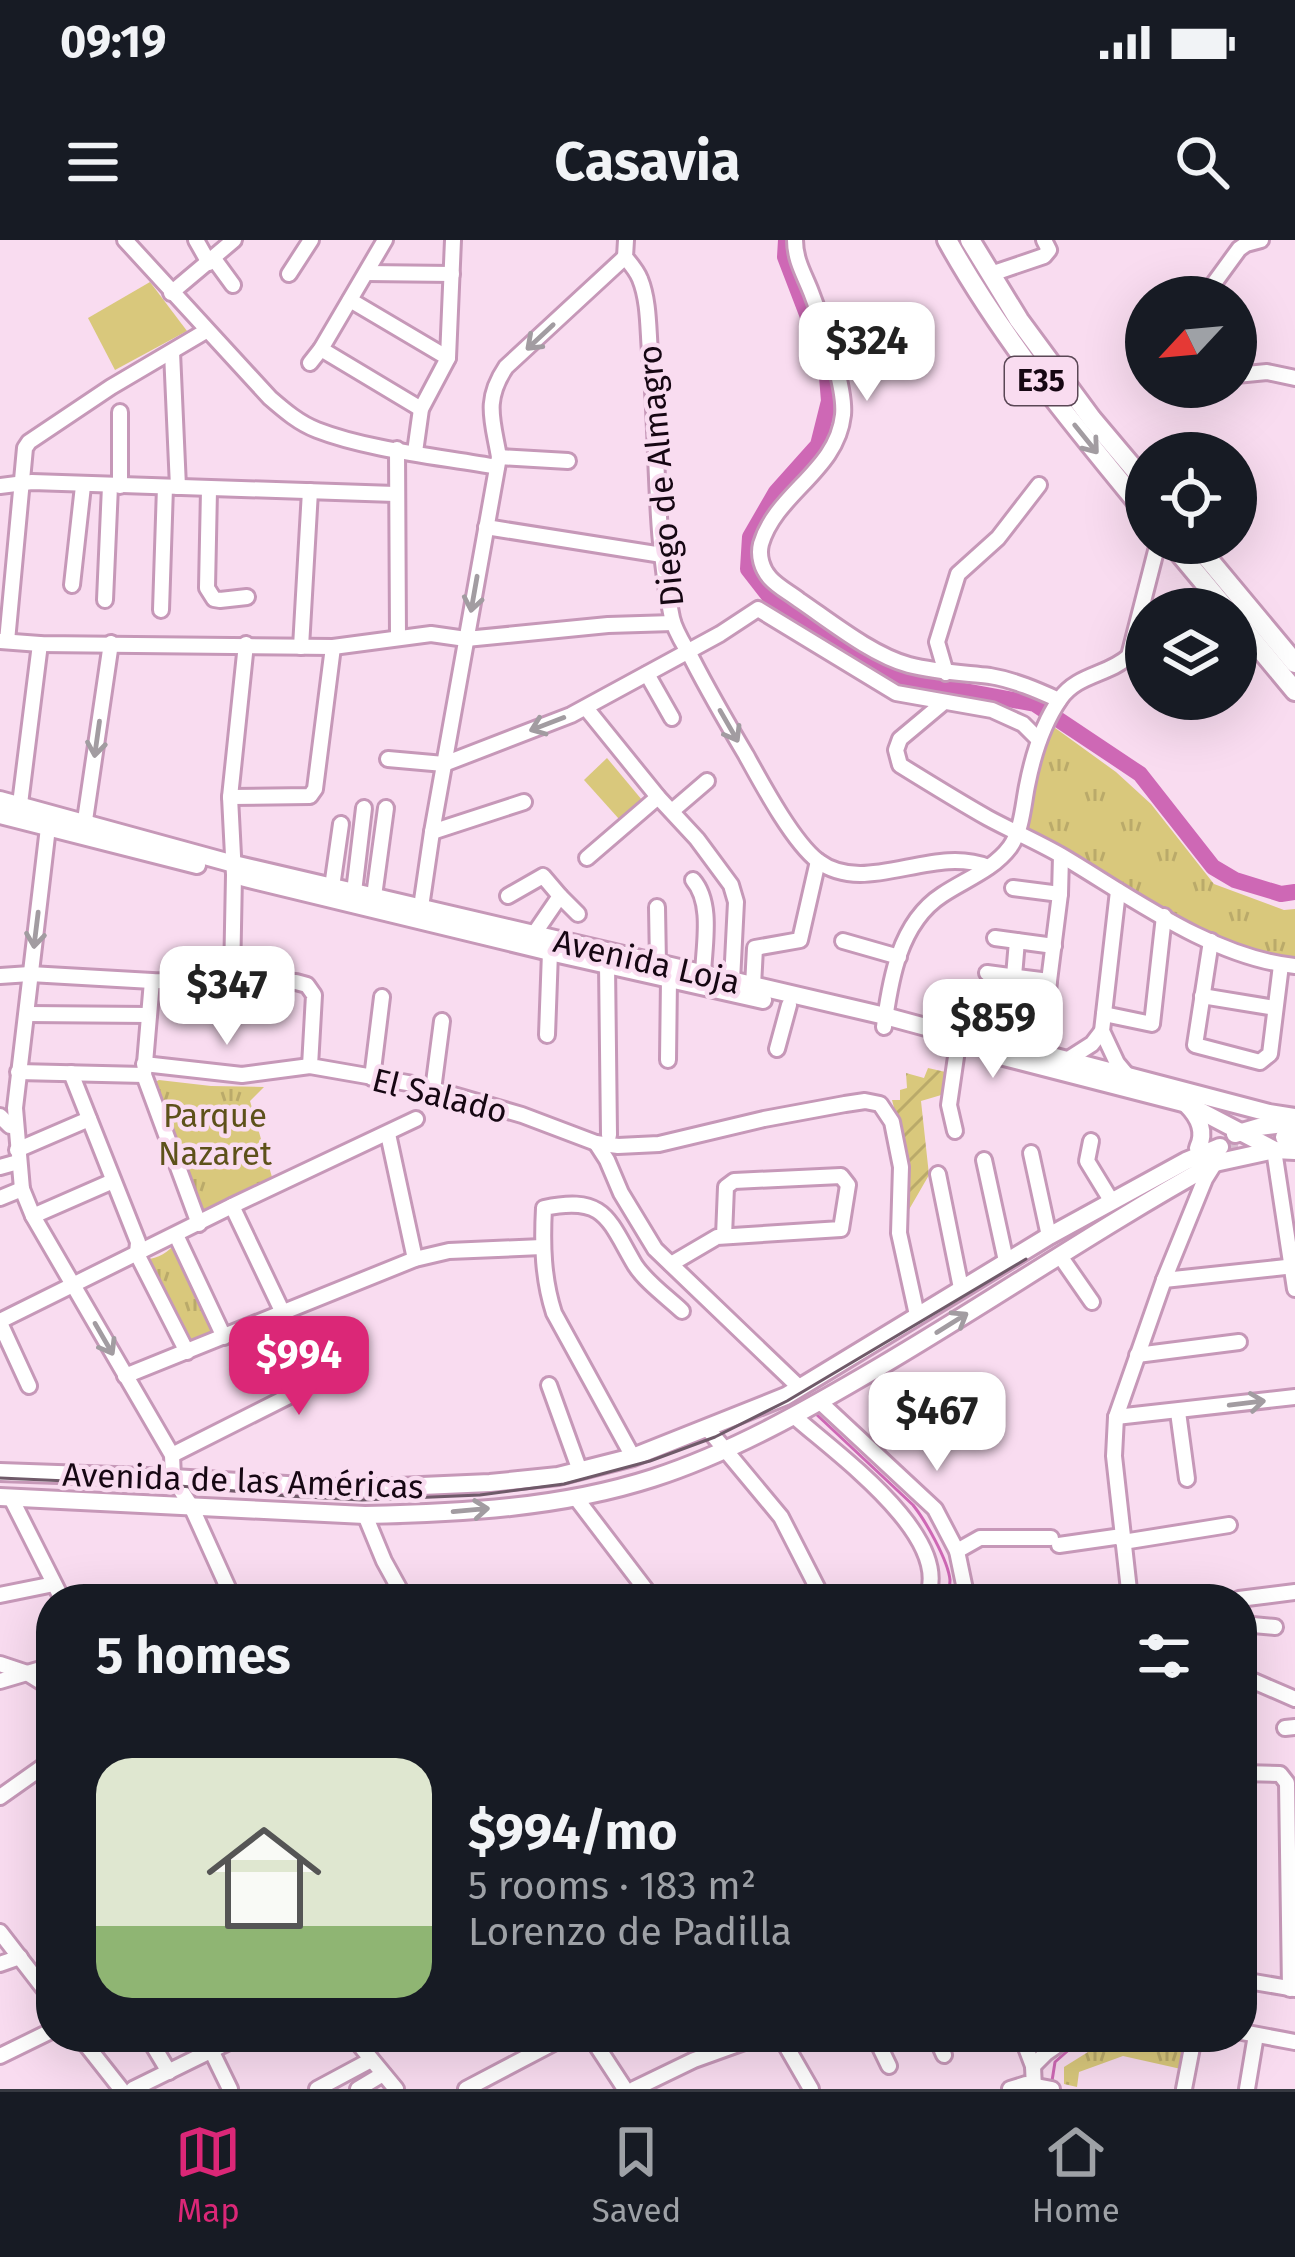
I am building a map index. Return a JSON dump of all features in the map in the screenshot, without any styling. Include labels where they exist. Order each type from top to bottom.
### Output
[{"type":"highway","name":"E35","points":[[947,240],[1002,328],[1125,487]]},
{"type":"highway","name":"E35","points":[[970,240],[1019,320],[1125,457]]},
{"type":"highway","points":[[1189,564],[1209,588]]},
{"type":"highway","points":[[1213,564],[1295,663]]},
{"type":"highway","points":[[1257,645],[1295,691]]},
{"type":"main road","name":"Avenida Loja","points":[[0,800],[12,813],[234,870],[534,934],[789,1005],[885,1021]]},
{"type":"main road","name":"Avenida Loja","points":[[234,870],[374,896],[550,952],[753,986],[1042,1060],[1187,1104],[1238,1133],[1290,1136]]},
{"type":"main road","name":"Avenida Loja","points":[[1042,1060],[1067,1060],[1269,1113],[1290,1136]]},
{"type":"main road","points":[[1187,1104],[1199,1121],[1202,1141],[1198,1148]]},
{"type":"main road","name":"Avenida de las Américas","points":[[1072,1223],[1198,1148],[1259,1126],[1290,1136]]},
{"type":"main road","name":"Avenida de las Américas","points":[[0,1472],[353,1489],[490,1484],[580,1471],[633,1457],[799,1389],[1006,1261],[1186,1161],[1290,1136]]},
{"type":"main road","name":"Avenida de las Américas","points":[[6,1498],[365,1515],[477,1510],[576,1498],[654,1478],[818,1404],[1219,1154]]},
{"type":"main road","name":"Avenida de las Américas","points":[[1034,1272],[1113,1214],[1219,1154]]},
{"type":"street","points":[[124,240],[270,398],[317,430],[415,452],[498,462],[568,461]]},
{"type":"street","points":[[196,240],[233,284]]},
{"type":"street","points":[[170,293],[234,240]]},
{"type":"street","points":[[289,274],[311,240]]},
{"type":"street","points":[[310,363],[385,240]]},
{"type":"street","points":[[415,452],[421,409],[448,358],[453,240]]},
{"type":"street","points":[[795,240],[834,367],[843,414],[829,454],[787,498],[763,538],[759,555],[766,575],[887,657],[946,673],[992,676],[1030,686],[1057,704]]},
{"type":"street","points":[[991,274],[1044,256],[1049,250],[1044,240]]},
{"type":"street","points":[[1220,276],[1239,250],[1261,240]]},
{"type":"street","points":[[421,913],[498,462],[491,417],[496,382],[626,248]]},
{"type":"street","name":"Diego de Almagro","points":[[626,248],[645,301],[662,555],[673,623],[763,786],[818,861]]},
{"type":"street","points":[[367,273],[452,274]]},
{"type":"street","points":[[350,300],[448,358]]},
{"type":"street","points":[[206,331],[29,442],[23,453],[4,641],[333,647],[431,634],[466,638],[673,623]]},
{"type":"street","points":[[321,350],[421,409]]},
{"type":"street","points":[[161,610],[172,487],[172,352]]},
{"type":"street","points":[[1257,373],[1295,378]]},
{"type":"street","points":[[105,600],[119,412]]},
{"type":"street","points":[[397,449],[398,637]]},
{"type":"street","points":[[946,673],[937,642],[958,574],[998,538],[1039,484]]},
{"type":"street","points":[[72,584],[83,486]]},
{"type":"street","points":[[0,487],[395,494]]},
{"type":"street","points":[[209,490],[207,588],[220,600],[247,597]]},
{"type":"street","points":[[301,647],[310,491]]},
{"type":"street","points":[[486,527],[662,555]]},
{"type":"street","points":[[388,759],[444,764],[586,708],[758,609],[896,693],[992,710],[1042,733]]},
{"type":"street","points":[[84,829],[111,643]]},
{"type":"street","points":[[12,813],[40,644]]},
{"type":"street","points":[[232,979],[230,797],[246,644]]},
{"type":"street","points":[[230,797],[310,796],[315,789],[333,647]]},
{"type":"street","points":[[885,1021],[899,957],[924,910],[988,867],[1008,850],[1018,832],[1042,733],[1057,704],[1076,683],[1125,660]]},
{"type":"street","points":[[646,674],[672,718]]},
{"type":"street","points":[[943,703],[899,739],[900,765],[1210,940],[1288,965],[1275,1008],[1270,1054],[1260,1062],[1195,1045],[1210,940]]},
{"type":"street","points":[[586,708],[698,839],[731,885],[736,902],[732,981]]},
{"type":"street","points":[[672,811],[707,781]]},
{"type":"street","points":[[587,858],[658,797]]},
{"type":"street","points":[[432,832],[524,802]]},
{"type":"street","points":[[354,892],[364,808]]},
{"type":"street","points":[[374,896],[386,808]]},
{"type":"street","points":[[49,821],[27,1014],[6,1124],[33,1216],[172,1455],[173,1478],[191,1506],[225,1584]]},
{"type":"street","points":[[332,887],[341,824]]},
{"type":"street","points":[[1042,1060],[1061,856]]},
{"type":"street","points":[[753,986],[755,948],[800,940],[818,861],[837,870],[869,875],[960,859],[988,867]]},
{"type":"street","points":[[508,896],[542,876],[578,914]]},
{"type":"street","points":[[694,880],[705,901],[703,974]]},
{"type":"street","points":[[1013,888],[1060,895]]},
{"type":"street","points":[[1067,1060],[1093,1044],[1102,1031],[1118,891]]},
{"type":"street","points":[[534,934],[560,896]]},
{"type":"street","points":[[657,907],[668,1060]]},
{"type":"street","points":[[1104,1014],[1158,1024],[1164,916]]},
{"type":"street","points":[[994,938],[1054,946]]},
{"type":"street","points":[[843,941],[899,957]]},
{"type":"street","points":[[1013,976],[1017,941]]},
{"type":"street","points":[[547,1035],[550,952]]},
{"type":"street","points":[[608,964],[603,1139],[621,1193],[655,1249],[799,1389]]},
{"type":"street","points":[[987,973],[1049,982]]},
{"type":"street","points":[[0,976],[232,979],[307,985],[315,1009],[310,1066]]},
{"type":"street","points":[[152,981],[144,1069],[199,1224]]},
{"type":"street","points":[[372,1078],[382,997]]},
{"type":"street","points":[[1202,997],[1275,1008]]},
{"type":"street","points":[[776,1049],[789,1005]]},
{"type":"street","points":[[27,1014],[149,1015]]},
{"type":"street","points":[[433,1090],[442,1021]]},
{"type":"street","points":[[1102,1031],[1126,1075]]},
{"type":"street","points":[[955,1131],[949,1105],[958,1041]]},
{"type":"street","name":"El Salado","points":[[18,1072],[144,1069],[242,1075],[310,1066],[419,1084],[603,1139],[647,1146],[845,1104],[880,1103],[892,1122],[901,1167],[899,1233],[917,1316]]},
{"type":"street","points":[[71,1073],[138,1242],[137,1254],[187,1352]]},
{"type":"street","points":[[0,1168],[89,1119]]},
{"type":"street","points":[[29,1387],[0,1322],[416,1119]]},
{"type":"street","points":[[388,1134],[415,1259]]},
{"type":"street","points":[[1290,1136],[1295,1289]]},
{"type":"street","points":[[1091,1141],[1087,1161],[1109,1197]]},
{"type":"street","points":[[1031,1153],[1049,1236]]},
{"type":"street","points":[[1128,1584],[1114,1456],[1116,1417],[1164,1280],[1219,1154]]},
{"type":"street","points":[[984,1160],[1006,1261]]},
{"type":"street","points":[[938,1174],[962,1288]]},
{"type":"street","points":[[671,1264],[717,1237],[837,1230],[844,1226],[848,1185],[841,1176],[734,1181],[726,1187],[724,1236]]},
{"type":"street","points":[[33,1216],[113,1180]]},
{"type":"street","points":[[1155,1198],[1180,1188],[1193,1199],[1193,1213]]},
{"type":"street","points":[[0,1198],[22,1189]]},
{"type":"street","points":[[633,1457],[554,1313],[542,1247],[544,1208],[561,1204],[596,1208],[620,1234],[637,1269],[682,1311]]},
{"type":"street","points":[[172,1455],[301,1390],[232,1206]]},
{"type":"street","points":[[176,1235],[224,1337]]},
{"type":"street","points":[[125,1376],[415,1259],[449,1252],[542,1247]]},
{"type":"street","points":[[1060,1256],[1092,1302]]},
{"type":"street","points":[[1164,1280],[1294,1266]]},
{"type":"street","points":[[1137,1354],[1239,1342]]},
{"type":"street","points":[[549,1384],[580,1471]]},
{"type":"street","points":[[1116,1417],[1295,1397]]},
{"type":"street","points":[[818,1404],[928,1500],[957,1551],[964,1584]]},
{"type":"street","points":[[1178,1412],[1187,1479]]},
{"type":"street","points":[[796,1416],[912,1528],[924,1552],[931,1584]]},
{"type":"street","points":[[707,1428],[786,1525],[816,1584]]},
{"type":"street","points":[[6,1498],[54,1584]]},
{"type":"street","points":[[576,1498],[636,1584]]},
{"type":"street","points":[[365,1515],[397,1584]]},
{"type":"street","points":[[957,1551],[980,1538],[1122,1539],[1229,1525]]},
{"type":"street","points":[[1257,1597],[1295,1592]]},
{"type":"street","points":[[0,1595],[36,1593]]},
{"type":"street","points":[[1257,1625],[1275,1627]]},
{"type":"street","points":[[0,1664],[36,1679]]},
{"type":"street","points":[[0,1682],[36,1670]]},
{"type":"street","points":[[1257,1683],[1295,1699]]},
{"type":"street","points":[[0,1797],[36,1772]]},
{"type":"street","points":[[1257,1773],[1280,1774],[1286,1779],[1293,1989],[1257,1983]]},
{"type":"street","points":[[0,1932],[36,1978]]},
{"type":"street","points":[[0,1964],[20,1957]]},
{"type":"street","points":[[1257,2035],[1295,2042]]},
{"type":"street","points":[[0,2056],[36,2038]]},
{"type":"street","points":[[92,2052],[121,2089]]},
{"type":"street","points":[[157,2052],[169,2072]]},
{"type":"street","points":[[133,2089],[207,2052]]},
{"type":"street","points":[[212,2052],[230,2089]]},
{"type":"street","points":[[364,2052],[396,2089]]},
{"type":"street","points":[[466,2089],[537,2052]]},
{"type":"street","points":[[602,2052],[629,2089],[716,2052]]},
{"type":"street","points":[[790,2052],[811,2089]]},
{"type":"street","points":[[882,2052],[889,2066]]},
{"type":"street","points":[[1010,2089],[1041,2087],[1028,2052]]},
{"type":"street","points":[[1033,2066],[1047,2052]]},
{"type":"street","points":[[1184,2089],[1191,2052]]},
{"type":"street","points":[[1247,2089],[1248,2052]]},
{"type":"street","points":[[317,2089],[371,2060]]},
{"type":"street","points":[[358,2089],[383,2074]]},
{"type":"green space","points":[[150,282],[187,331],[115,370],[88,318]]},
{"type":"green space","points":[[1051,725],[1151,804],[1214,884],[1284,910],[1295,909],[1295,958],[1237,945],[1192,925],[1025,829]]},
{"type":"green space","points":[[607,758],[642,800],[619,819],[584,780]]},
{"type":"green space","points":[[928,1068],[950,1073],[948,1093],[921,1101],[929,1175],[903,1220],[899,1127],[892,1100],[900,1100],[900,1090],[907,1088],[906,1073],[924,1078]]},
{"type":"green space","name":"Parque Nazaret","points":[[153,1083],[264,1087],[250,1101],[274,1184],[267,1187],[264,1182],[238,1195],[239,1201],[201,1215]]},
{"type":"green space","points":[[175,1243],[221,1335],[190,1346],[145,1259],[162,1255]]},
{"type":"green space","points":[[1088,2052],[1184,2052],[1181,2069],[1123,2056],[1079,2072],[1077,2087],[1064,2084],[1064,2067]]},
{"type":"waterway","points":[[786,240],[785,257],[826,364],[829,401],[818,445],[776,492],[750,537],[748,569],[769,596],[900,679],[1035,704],[1140,774],[1213,867],[1235,880],[1281,894],[1295,892]]},
{"type":"waterway","points":[[816,1414],[913,1505],[935,1541],[949,1584]]},
{"type":"waterway","points":[[1052,2081],[1055,2062],[1066,2052]]},
{"type":"tunnel","points":[[1223,1152],[1270,1144]]},
{"type":"tram line","points":[[0,1478],[362,1500],[480,1495],[564,1484],[715,1437],[787,1401],[1026,1259]]}]
